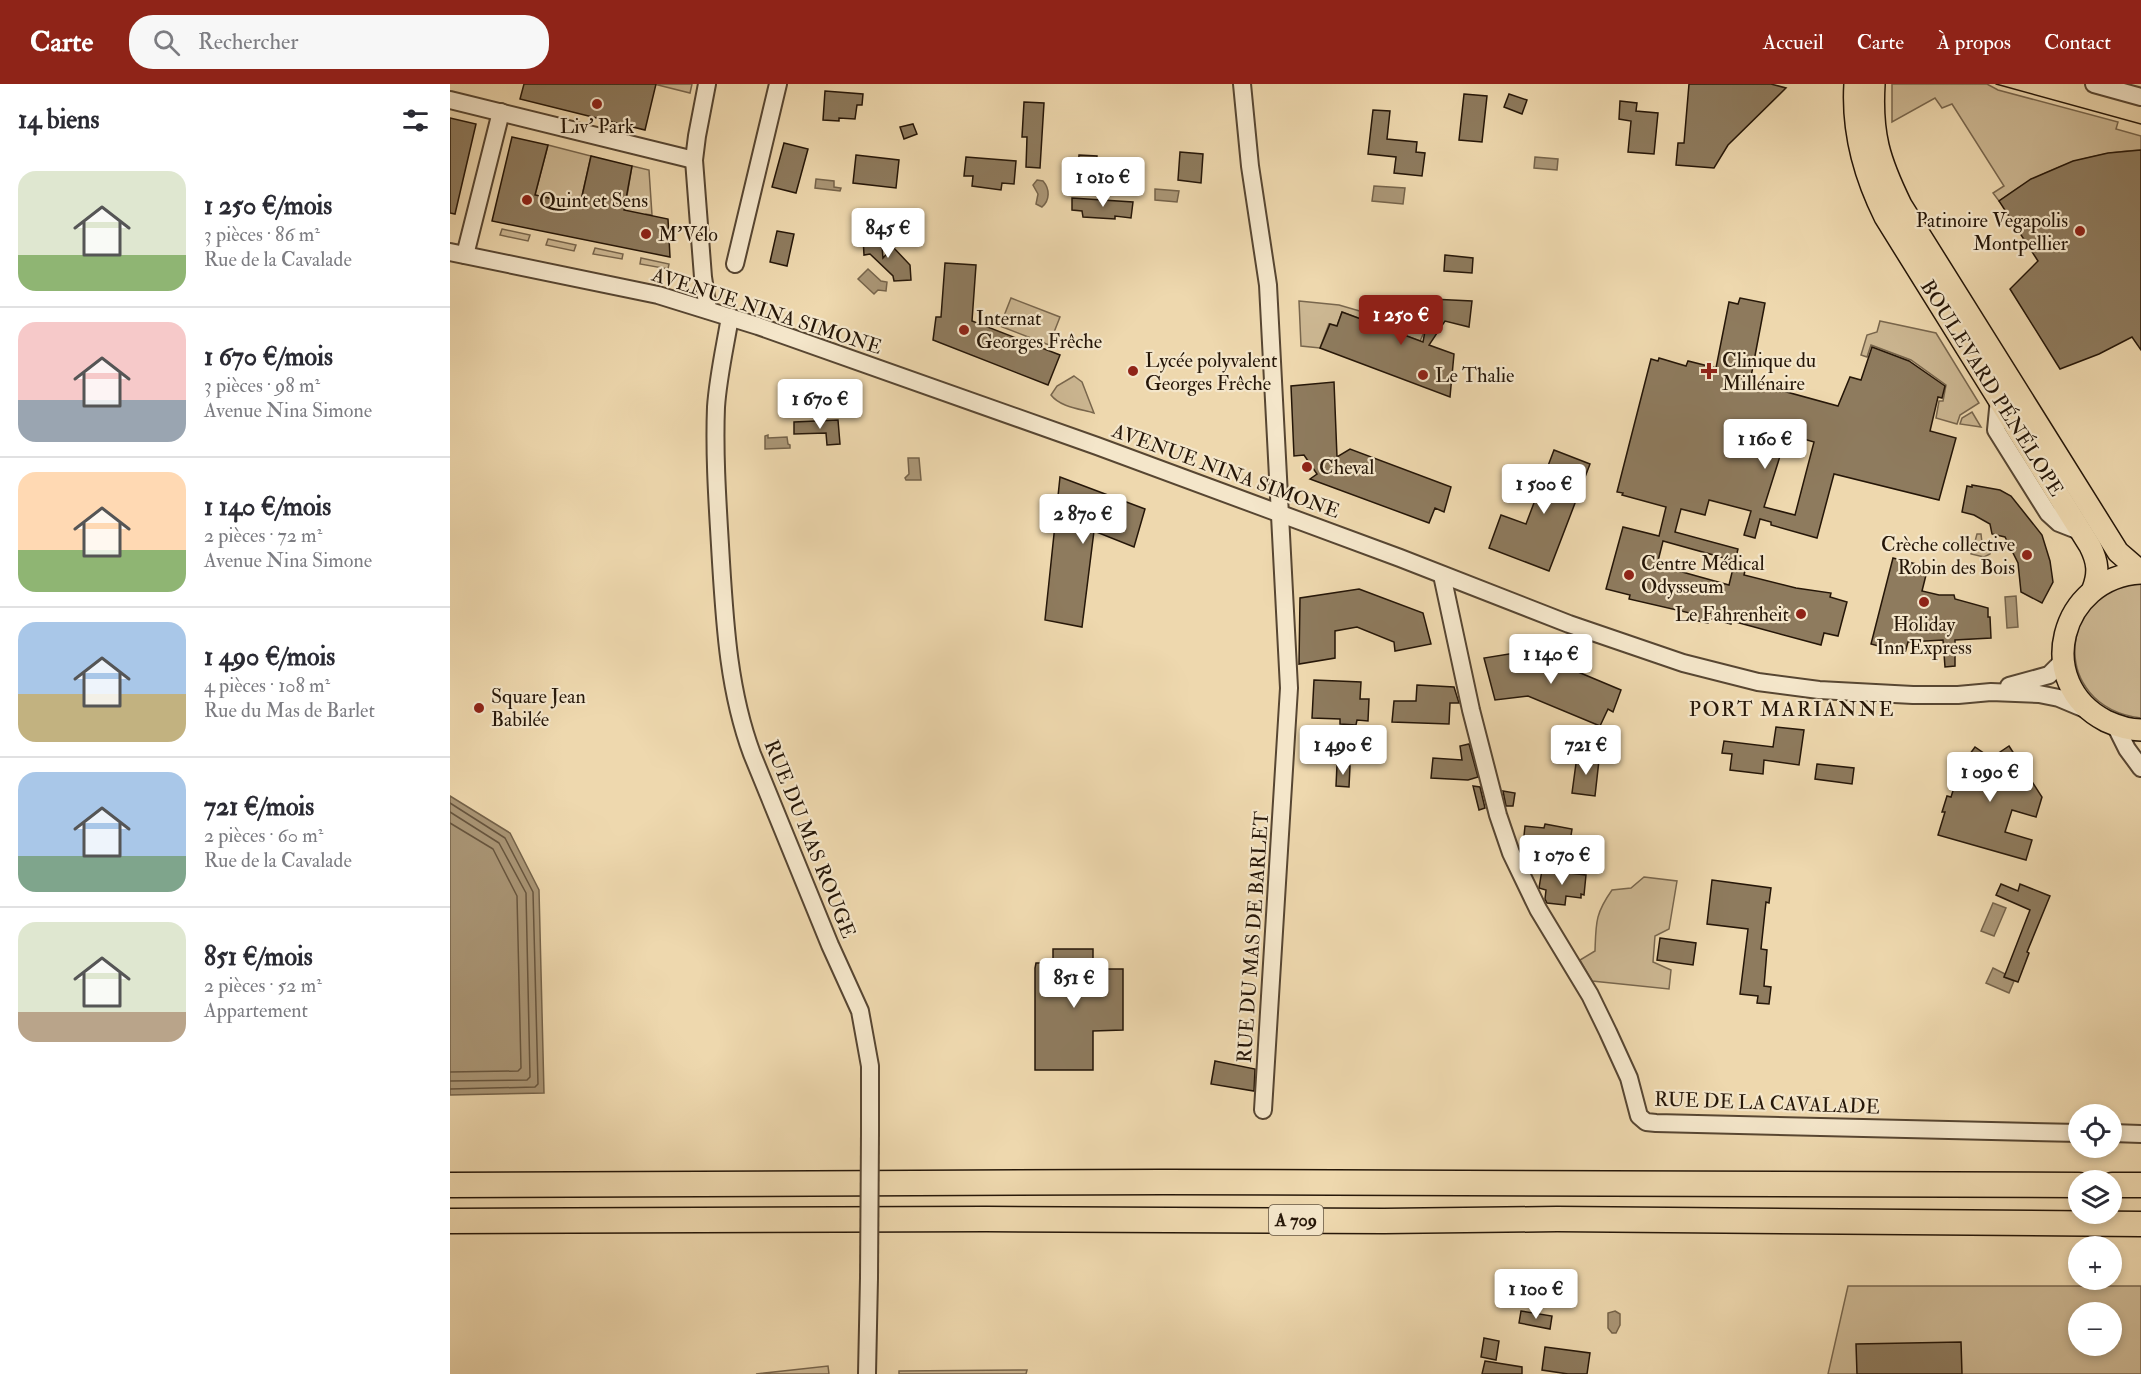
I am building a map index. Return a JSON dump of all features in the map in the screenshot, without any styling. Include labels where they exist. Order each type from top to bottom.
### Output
[{"type":"highway","name":"A 709","points":[[450,1185],[1163,1182],[2068,1185]]},
{"type":"highway","points":[[2122,1185],[2141,1185]]},
{"type":"highway","name":"A 709","points":[[450,1221],[1581,1219],[2141,1224]]},
{"type":"main road","name":"BOULEVARD PÉNÉLOPE","points":[[1855,84],[1855,127],[1866,176],[1874,196],[1885,218],[2082,532],[2097,560],[2098,572],[2093,589]]},
{"type":"main road","name":"BOULEVARD PÉNÉLOPE","points":[[1874,84],[1875,141],[1901,205],[2118,552],[2141,573]]},
{"type":"main road","points":[[2141,573],[2116,577],[2093,589],[2077,606],[2071,616],[2064,639],[2063,661],[2073,689],[2091,711],[2115,725],[2141,730]]},
{"type":"street","points":[[707,84],[696,136],[694,160],[708,310]]},
{"type":"street","points":[[735,264],[778,84]]},
{"type":"street","points":[[1242,84],[1250,166],[1268,285],[1280,514]]},
{"type":"street","points":[[2094,84],[2141,98]]},
{"type":"street","points":[[450,100],[694,160]]},
{"type":"street","points":[[458,254],[501,112]]},
{"type":"street","name":"AVENUE NINA SIMONE","points":[[458,254],[658,295],[730,317],[1026,420],[1627,645],[1683,663],[1758,682],[1850,693],[1958,695],[1991,692],[2039,693],[2059,698],[2091,711]]},
{"type":"street","name":"RUE DU MAS ROUGE","points":[[730,317],[716,407],[717,488],[724,623],[743,730],[830,945],[860,1011],[870,1066],[867,1374]]},
{"type":"street","name":"RUE DU MAS DE BARLET","points":[[1263,1110],[1289,688],[1280,514]]},
{"type":"street","name":"RUE DE LA CAVALADE","points":[[1442,575],[1471,710],[1498,815],[1511,853],[1533,899],[1590,995],[1629,1078],[1639,1116],[1646,1122],[1656,1123],[2068,1132]]},
{"type":"street","name":"AVENUE NINA SIMONE","points":[[1991,692],[2000,687],[2049,675],[2063,661]]},
{"type":"street","points":[[2115,725],[2127,749],[2141,768]]},
{"type":"street","points":[[2122,1133],[2141,1134]]},
{"type":"shaded area","points":[[654,84],[692,84],[690,93]]},
{"type":"shaded area","points":[[1892,84],[1987,84],[1998,90],[2118,122],[2116,129],[2141,136],[2141,150],[2103,154],[2066,165],[2032,180],[1999,201],[1993,193],[2004,186],[1952,104],[1942,108],[1935,98],[1892,122]]},
{"type":"shaded area","points":[[548,145],[591,156],[580,205],[535,195]]},
{"type":"shaded area","points":[[632,166],[649,170],[652,215],[646,214],[645,219],[624,214]]},
{"type":"shaded area","points":[[502,229],[530,235],[528,241],[500,235]]},
{"type":"shaded area","points":[[548,239],[576,245],[574,251],[546,245]]},
{"type":"shaded area","points":[[595,248],[623,254],[622,259],[593,254]]},
{"type":"shaded area","points":[[641,258],[669,264],[668,269],[640,264]]},
{"type":"shaded area","points":[[1011,298],[1060,317],[1049,345],[1000,326]]},
{"type":"shaded area","points":[[1299,301],[1339,305],[1425,330],[1420,341],[1342,312],[1337,326],[1329,324],[1320,348],[1301,346]]},
{"type":"shaded area","points":[[1880,321],[1936,333],[1979,403],[1960,415],[1957,424],[1936,418],[1939,401],[1943,401],[1946,385],[1911,360],[1871,345],[1867,357],[1861,355],[1867,335],[1877,332]]},
{"type":"shaded area","points":[[1074,376],[1082,382],[1094,413],[1065,405],[1051,395],[1057,386]]},
{"type":"shaded area","points":[[1972,412],[1981,427],[1960,424],[1962,418]]},
{"type":"shaded area","points":[[1977,534],[1981,534],[1982,543],[1989,546],[1991,550],[1990,554],[1984,557],[1971,554]]},
{"type":"shaded area","points":[[2141,584],[2141,718],[2110,709],[2090,692],[2078,671],[2075,647],[2080,624],[2093,604],[2114,590]]},
{"type":"shaded area","points":[[1644,877],[1677,881],[1669,929],[1655,936],[1653,962],[1671,970],[1669,989],[1592,981],[1580,960],[1595,951],[1596,926],[1602,906],[1612,890],[1631,888]]},
{"type":"shaded area","points":[[1848,1286],[2068,1286],[2068,1290],[2122,1290],[2122,1286],[2141,1286],[2141,1374],[1828,1374]]},
{"type":"shaded area","points":[[828,1366],[829,1374],[756,1374]]},
{"type":"shaded area","points":[[1027,1370],[1026,1374],[899,1374],[899,1371]]},
{"type":"water","points":[[1535,157],[1558,159],[1557,170],[1534,168]]},
{"type":"water","points":[[816,179],[834,181],[834,187],[841,188],[840,191],[815,188]]},
{"type":"water","points":[[1037,180],[1043,181],[1048,191],[1047,201],[1042,207],[1036,204],[1038,194],[1033,185]]},
{"type":"water","points":[[1374,186],[1405,188],[1403,204],[1372,201]]},
{"type":"water","points":[[1155,189],[1179,191],[1177,202],[1155,200]]},
{"type":"water","points":[[868,269],[881,281],[887,282],[886,291],[878,290],[874,294],[858,279]]},
{"type":"water","points":[[768,435],[768,438],[787,437],[790,448],[765,449],[765,436]]},
{"type":"water","points":[[908,458],[919,458],[921,480],[906,480],[909,474]]},
{"type":"water","points":[[2016,596],[2018,627],[2007,628],[2005,597]]},
{"type":"water","points":[[450,796],[510,833],[539,890],[544,1093],[450,1095]]},
{"type":"water","points":[[1993,903],[2006,908],[1994,936],[1981,931]]},
{"type":"water","points":[[1993,968],[2005,974],[2004,977],[2014,981],[2009,993],[1986,983]]},
{"type":"water","points":[[1615,1311],[1620,1314],[1620,1325],[1616,1333],[1612,1333],[1608,1328],[1608,1313]]},
{"type":"building","name":"Liv' Park","points":[[524,84],[656,84],[645,130],[520,99]]},
{"type":"building","points":[[1689,84],[1771,84],[1786,88],[1728,145],[1714,168],[1676,165],[1678,143],[1684,143]]},
{"type":"building","points":[[825,91],[863,94],[862,105],[857,105],[855,119],[823,120]]},
{"type":"building","points":[[1464,94],[1487,96],[1482,142],[1459,140]]},
{"type":"building","points":[[1509,94],[1527,100],[1522,114],[1504,107]]},
{"type":"building","points":[[1620,101],[1637,103],[1636,111],[1658,113],[1654,154],[1628,152],[1631,121],[1619,119]]},
{"type":"building","points":[[1024,102],[1044,103],[1040,168],[1026,167],[1027,137],[1022,137]]},
{"type":"building","points":[[1373,110],[1390,111],[1387,139],[1417,142],[1416,152],[1425,153],[1422,176],[1394,173],[1396,157],[1368,154]]},
{"type":"building","points":[[450,118],[476,124],[455,214],[450,213]]},
{"type":"building","points":[[913,124],[917,134],[904,139],[900,127]]},
{"type":"building","name":"Quint et Sens","points":[[512,137],[548,145],[535,195],[580,205],[591,156],[632,166],[624,210],[668,219],[670,257],[492,221]]},
{"type":"building","points":[[784,143],[808,149],[796,193],[772,187]]},
{"type":"building","name":"Patinoire Vegapolis Montpellier","points":[[2141,150],[2141,350],[2132,337],[2099,354],[2060,369],[2010,289],[2038,261],[1999,201],[2031,179],[2073,161],[2108,153]]},
{"type":"building","points":[[1180,152],[1203,154],[1201,183],[1178,180]]},
{"type":"building","points":[[856,155],[899,160],[896,188],[853,183]]},
{"type":"building","points":[[1079,155],[1097,156],[1096,167],[1078,167]]},
{"type":"building","points":[[966,157],[1016,161],[1014,184],[1002,183],[1001,190],[972,186],[973,176],[964,176]]},
{"type":"building","points":[[1072,198],[1133,202],[1131,218],[1083,217],[1082,211],[1072,210]]},
{"type":"building","points":[[777,231],[794,234],[787,266],[770,262]]},
{"type":"building","points":[[881,235],[883,258],[893,247],[910,265],[911,280],[894,281],[893,276],[870,254],[864,255],[863,237]]},
{"type":"building","points":[[1445,255],[1473,258],[1472,273],[1444,271]]},
{"type":"building","name":"Internat Georges Frêche","points":[[945,263],[976,265],[972,321],[1060,355],[1048,385],[933,340],[936,317],[941,317]]},
{"type":"building","name":"Clinique du Millénaire","points":[[1740,298],[1765,303],[1750,382],[1838,406],[1850,377],[1861,380],[1872,347],[1909,361],[1945,386],[1942,398],[1938,397],[1930,431],[1956,438],[1939,500],[1834,474],[1817,538],[1771,525],[1771,522],[1760,519],[1755,538],[1744,535],[1751,511],[1709,500],[1705,515],[1681,509],[1675,532],[1738,549],[1735,560],[1747,563],[1744,575],[1796,588],[1831,593],[1830,597],[1847,602],[1838,636],[1824,633],[1821,645],[1732,621],[1731,624],[1709,618],[1708,623],[1689,619],[1690,613],[1629,599],[1630,595],[1606,589],[1623,527],[1659,536],[1666,507],[1617,492],[1651,359],[1658,361],[1659,358],[1686,366],[1688,361],[1716,368],[1729,302],[1738,304]],"holes":[[[1787,434],[1814,442],[1795,515],[1764,507]],[[1663,541],[1735,561],[1729,585],[1657,565]]]},
{"type":"building","name":"Le Thalie","points":[[1431,299],[1472,301],[1469,327],[1445,321],[1429,345],[1454,354],[1450,397],[1320,348],[1330,324],[1337,326],[1342,312],[1423,342]]},
{"type":"building","points":[[1334,382],[1337,457],[1350,449],[1451,487],[1444,512],[1435,508],[1429,523],[1310,479],[1317,474],[1304,455],[1294,456],[1291,386]]},
{"type":"building","points":[[838,420],[840,444],[827,445],[826,433],[794,434],[794,422]]},
{"type":"building","points":[[1554,450],[1590,464],[1549,571],[1489,548],[1501,515],[1526,524]]},
{"type":"building","points":[[1060,477],[1145,509],[1134,547],[1094,531],[1082,627],[1045,620]]},
{"type":"building","points":[[1972,485],[2000,490],[2011,496],[2042,535],[2050,561],[2053,582],[2042,603],[2021,592],[2018,563],[2005,537],[1992,534],[1990,524],[1974,515],[1962,512],[1967,486],[1972,487]]},
{"type":"building","name":"Holiday Inn Express","points":[[1893,558],[1928,567],[1922,591],[1939,595],[1954,595],[1955,599],[1988,608],[1991,638],[1955,640],[1955,666],[1945,667],[1943,640],[1908,642],[1905,653],[1871,644]]},
{"type":"building","points":[[1359,589],[1423,613],[1431,644],[1395,651],[1394,642],[1357,627],[1335,631],[1335,658],[1299,664],[1300,598]]},
{"type":"building","points":[[1528,651],[1621,690],[1613,712],[1608,709],[1600,726],[1528,696],[1495,700],[1484,658]]},
{"type":"building","points":[[1314,680],[1361,682],[1360,699],[1369,699],[1368,721],[1357,720],[1356,725],[1340,724],[1340,719],[1312,718]]},
{"type":"building","points":[[1417,685],[1454,687],[1459,703],[1450,703],[1449,724],[1392,722],[1394,701],[1416,701]]},
{"type":"building","points":[[1776,727],[1804,730],[1799,765],[1764,760],[1763,774],[1730,770],[1732,754],[1722,753],[1724,741],[1773,747]]},
{"type":"building","points":[[1469,744],[1478,777],[1468,780],[1431,778],[1433,758],[1462,760],[1460,746]]},
{"type":"building","points":[[2009,746],[2042,797],[2036,817],[2012,810],[2005,832],[2032,840],[2026,860],[1938,835],[1947,796],[1951,797],[1961,766],[1975,747],[1991,758]]},
{"type":"building","points":[[1577,756],[1599,760],[1595,796],[1572,793]]},
{"type":"building","points":[[1817,764],[1854,768],[1852,784],[1815,779]]},
{"type":"building","points":[[1337,765],[1350,766],[1349,787],[1336,786]]},
{"type":"building","points":[[1473,786],[1480,787],[1485,808],[1479,810]]},
{"type":"building","points":[[1503,791],[1515,793],[1513,806],[1506,806]]},
{"type":"building","points":[[1545,824],[1572,829],[1570,842],[1548,841],[1547,847],[1523,845],[1525,826],[1544,828]]},
{"type":"building","points":[[1542,870],[1586,875],[1584,895],[1581,894],[1581,898],[1566,896],[1565,905],[1547,903],[1546,890],[1539,888]]},
{"type":"building","points":[[1712,880],[1771,888],[1769,903],[1766,902],[1761,949],[1767,950],[1764,986],[1771,987],[1769,1004],[1757,1003],[1758,996],[1740,994],[1748,929],[1707,924]]},
{"type":"building","points":[[2001,884],[2018,891],[2020,884],[2050,896],[2027,952],[2029,953],[2018,982],[2004,977],[2030,910],[1996,895]]},
{"type":"building","points":[[1660,938],[1696,943],[1693,965],[1657,960]]},
{"type":"building","points":[[1053,949],[1093,949],[1093,969],[1123,969],[1123,1030],[1093,1031],[1093,1070],[1035,1070],[1035,968],[1036,963],[1053,963]]},
{"type":"building","points":[[1215,1061],[1255,1069],[1254,1091],[1211,1084]]},
{"type":"building","points":[[1521,1311],[1552,1316],[1550,1329],[1519,1323]]},
{"type":"building","points":[[1484,1338],[1499,1341],[1496,1360],[1481,1357]]},
{"type":"building","points":[[1961,1342],[1962,1374],[1857,1374],[1856,1344]]},
{"type":"building","points":[[1545,1347],[1590,1353],[1587,1374],[1542,1370]]},
{"type":"building","points":[[1485,1361],[1522,1367],[1522,1374],[1482,1374]]},
{"type":"tram line","points":[[1996,84],[2141,124]]},
{"type":"place","name":"Liv' Park","points":[[597,104]]},
{"type":"place","name":"Quint et Sens","points":[[527,200]]},
{"type":"place","name":"Patinoire Vegapolis Montpellier","points":[[2080,231]]},
{"type":"place","name":"M'Vélo","points":[[646,234]]},
{"type":"place","name":"Internat Georges Frêche","points":[[964,330]]},
{"type":"place","name":"Lycée polyvalent Georges Frêche","points":[[1133,371]]},
{"type":"place","name":"Clinique du Millénaire","points":[[1709,371]]},
{"type":"place","name":"Le Thalie","points":[[1423,375]]},
{"type":"place","name":"Cheval","points":[[1307,467]]},
{"type":"place","name":"Crèche collective Robin des Bois","points":[[2027,555]]},
{"type":"place","name":"Centre Médical Odysseum","points":[[1629,575]]},
{"type":"place","name":"Holiday Inn Express","points":[[1924,602]]},
{"type":"place","name":"Le Fahrenheit","points":[[1801,614]]},
{"type":"place","name":"Square Jean Babilée","points":[[479,708]]},
{"type":"district","name":"PORT MARIANNE","points":[[1792,709]]}]
